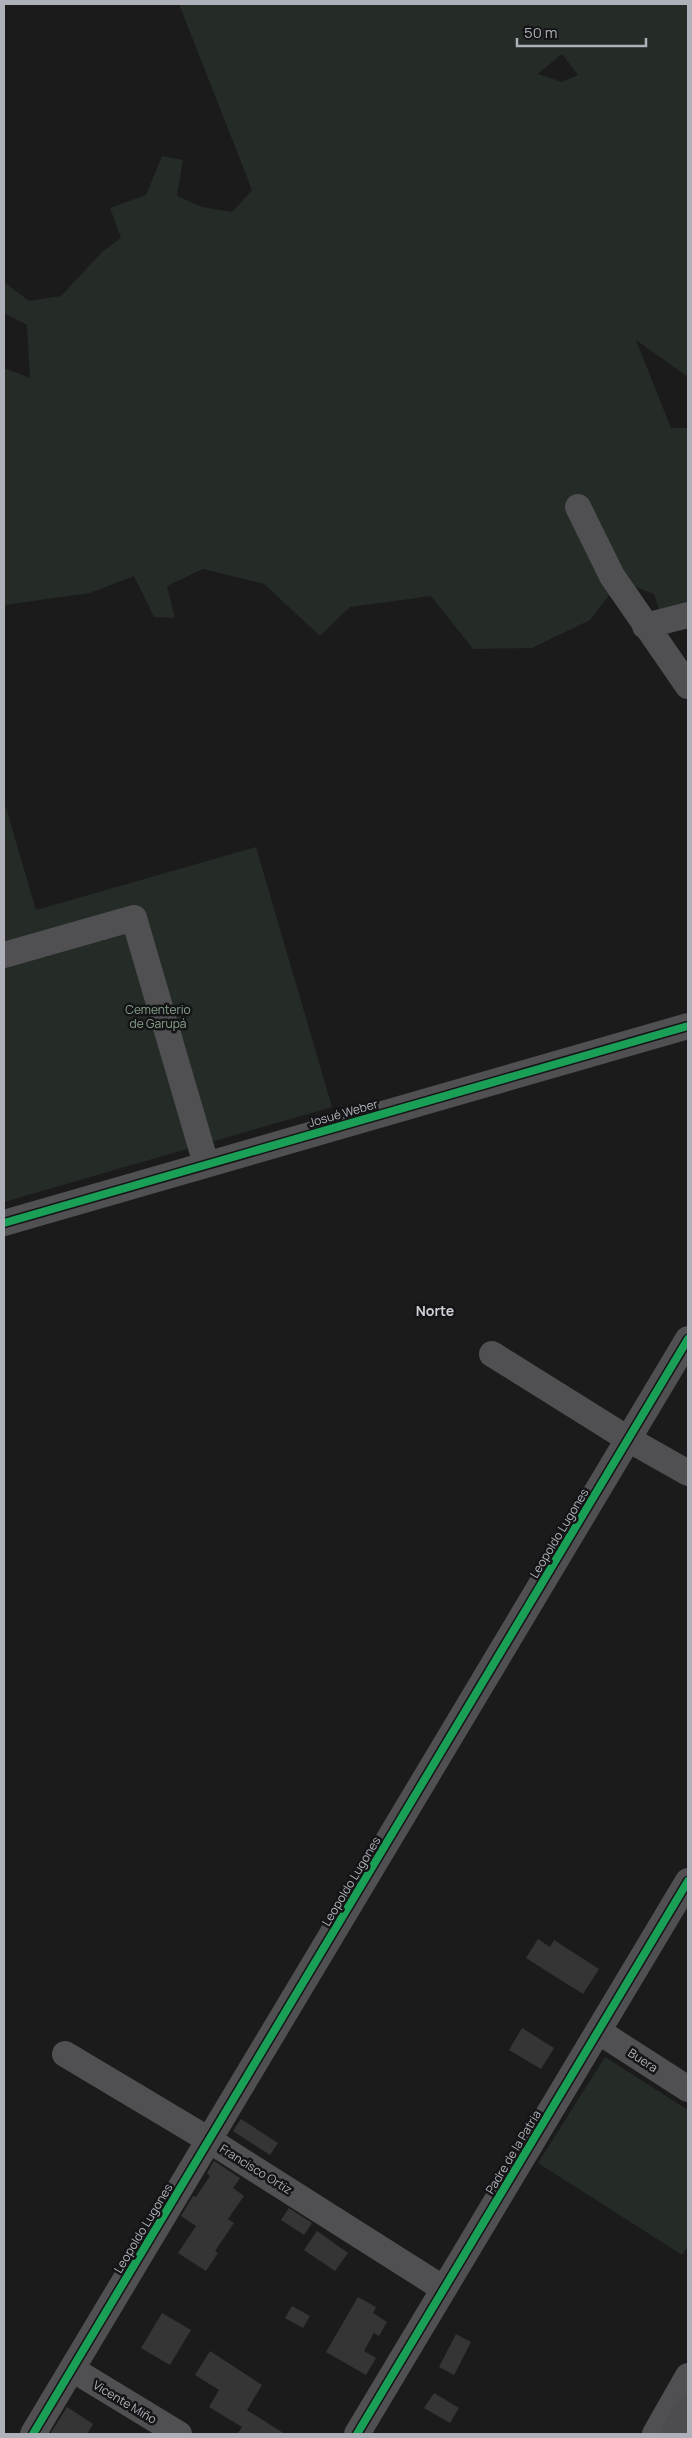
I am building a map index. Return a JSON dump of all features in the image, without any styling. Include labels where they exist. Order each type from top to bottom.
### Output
[{"type":"main road","points":[[674,2434],[688,2410]]},
{"type":"street","points":[[578,508],[612,576],[688,686]]},
{"type":"street","points":[[645,626],[688,615]]},
{"type":"street","points":[[4,955],[134,918],[206,1164]]},
{"type":"street","name":"Josué Weber","points":[[4,1223],[688,1026]]},
{"type":"street","name":"Leopoldo Lugones","points":[[33,2434],[688,1339]]},
{"type":"street","points":[[492,1354],[628,1439],[688,1473]]},
{"type":"street","name":"Padre de la Patria","points":[[357,2434],[688,1882]]},
{"type":"street","name":"Buera","points":[[598,2031],[688,2089]]},
{"type":"street","name":"Francisco Ortiz","points":[[65,2054],[209,2140],[444,2289]]},
{"type":"street","name":"Vicente Miño","points":[[72,2369],[179,2434]]},
{"type":"street","points":[[655,2434],[688,2376]]},
{"type":"green space","points":[[179,4],[688,4],[688,377],[636,340],[671,428],[688,428],[688,624],[664,625],[654,594],[620,581],[590,620],[532,648],[473,649],[431,596],[350,607],[320,636],[264,584],[203,569],[167,586],[175,618],[154,617],[134,576],[90,593],[4,605],[4,368],[30,378],[27,325],[4,313],[4,282],[29,301],[61,296],[102,252],[121,238],[110,208],[146,195],[162,156],[183,160],[177,196],[202,207],[232,212],[252,190]],"holes":[[[562,54],[578,75],[562,82],[538,74]]]},
{"type":"green space","name":"Cementerio de Garupá","points":[[4,801],[36,910],[256,847],[332,1107],[4,1202]]},
{"type":"green space","points":[[605,2057],[688,2110],[688,2246],[682,2255],[538,2163]]},
{"type":"building","points":[[538,1939],[550,1947],[554,1940],[599,1969],[583,1994],[526,1958]]},
{"type":"building","points":[[522,2028],[554,2048],[541,2069],[509,2050]]},
{"type":"building","points":[[241,2119],[278,2143],[270,2155],[233,2131]]},
{"type":"building","points":[[214,2161],[240,2178],[233,2188],[244,2196],[228,2219],[234,2223],[215,2251],[218,2253],[206,2271],[178,2253],[196,2226],[181,2216],[193,2196],[196,2197],[210,2176],[207,2173]]},
{"type":"building","points":[[289,2208],[312,2223],[304,2235],[281,2220]]},
{"type":"building","points":[[317,2231],[348,2253],[335,2271],[304,2250]]},
{"type":"building","points":[[358,2297],[376,2307],[373,2313],[387,2322],[379,2336],[374,2333],[364,2351],[376,2358],[366,2375],[326,2352]]},
{"type":"building","points":[[292,2306],[310,2316],[303,2328],[285,2318]]},
{"type":"building","points":[[162,2313],[191,2330],[170,2365],[141,2348]]},
{"type":"building","points":[[456,2334],[471,2342],[454,2375],[439,2367]]},
{"type":"building","points":[[210,2351],[262,2385],[247,2410],[285,2434],[237,2434],[242,2427],[209,2407],[219,2390],[195,2375]]},
{"type":"building","points":[[434,2393],[459,2408],[450,2423],[424,2408]]},
{"type":"building","points":[[67,2407],[93,2424],[87,2434],[50,2434]]},
{"type":"cycle path","points":[[4,1223],[688,1026]]},
{"type":"cycle path","points":[[33,2434],[688,1339]]},
{"type":"cycle path","points":[[357,2434],[688,1881]]},
{"type":"district","name":"Norte","points":[[435,1310]]}]
